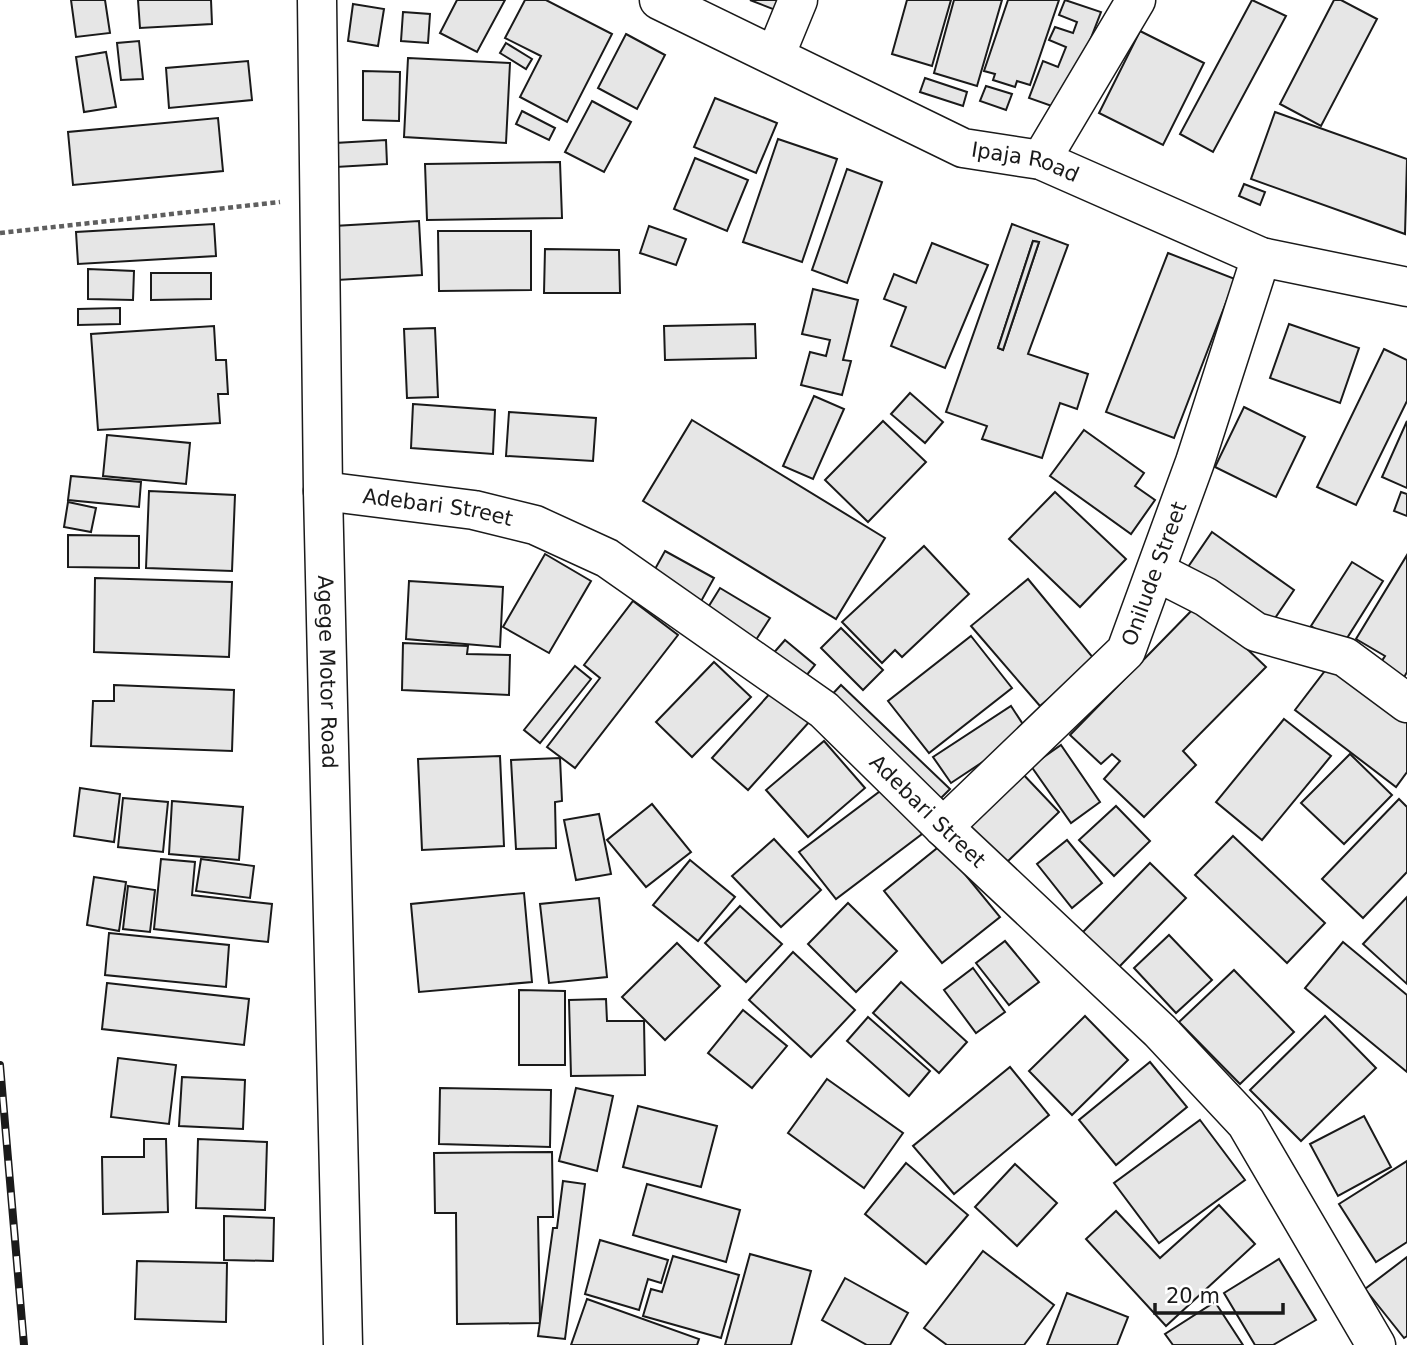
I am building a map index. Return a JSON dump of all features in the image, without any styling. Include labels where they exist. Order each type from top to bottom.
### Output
[{"type":"street","name":"Agege Motor Road","points":[[317,0],[323,491],[343,1345]]},
{"type":"street","name":"Ipaja Road","points":[[659,0],[963,148],[1041,160],[1261,257],[1407,287]]},
{"type":"street","points":[[775,56],[798,0]]},
{"type":"street","points":[[1041,160],[1136,0]]},
{"type":"street","name":"Onilude Street","points":[[943,827],[1126,651],[1157,572],[1261,257]]},
{"type":"street","name":"Adebari Street","points":[[323,491],[474,510],[536,525],[607,558],[824,710],[943,827],[1160,1031],[1246,1123],[1376,1345]]},
{"type":"street","points":[[1157,572],[1206,597],[1256,632],[1345,657],[1407,703]]},
{"type":"path","points":[[0,233],[235,209]]},
{"type":"building","points":[[71,0],[105,0],[110,33],[76,37]]},
{"type":"building","points":[[138,0],[211,0],[212,24],[140,28]]},
{"type":"building","points":[[457,0],[505,0],[477,52],[440,33]]},
{"type":"building","points":[[525,0],[546,0],[612,34],[567,122],[520,97],[541,56],[505,38]]},
{"type":"building","points":[[750,0],[789,0],[783,13]]},
{"type":"building","points":[[907,0],[951,0],[932,66],[892,54]]},
{"type":"building","points":[[954,0],[1002,0],[977,86],[934,73]]},
{"type":"building","points":[[1008,0],[1059,0],[1030,85],[1017,81],[1015,87],[993,80],[995,74],[984,71]]},
{"type":"building","points":[[1065,0],[1101,12],[1063,110],[1029,98],[1043,61],[1058,67],[1066,47],[1049,40],[1055,27],[1073,33],[1077,22],[1059,15]]},
{"type":"building","points":[[1252,0],[1286,16],[1213,152],[1180,134]]},
{"type":"building","points":[[1334,0],[1341,0],[1377,19],[1321,126],[1280,104]]},
{"type":"building","points":[[353,4],[384,9],[378,46],[348,41]]},
{"type":"building","points":[[403,12],[430,14],[428,43],[401,41]]},
{"type":"building","points":[[1140,31],[1204,63],[1163,145],[1099,113]]},
{"type":"building","points":[[626,34],[665,55],[637,109],[598,88]]},
{"type":"building","points":[[139,41],[143,79],[121,80],[117,43]]},
{"type":"building","points":[[506,43],[532,59],[526,69],[500,53]]},
{"type":"building","points":[[106,52],[116,107],[84,112],[76,57]]},
{"type":"building","points":[[408,58],[510,63],[506,143],[404,137]]},
{"type":"building","points":[[248,61],[252,100],[169,108],[166,68]]},
{"type":"building","points":[[363,71],[400,72],[399,121],[363,120]]},
{"type":"building","points":[[925,78],[967,92],[963,106],[920,92]]},
{"type":"building","points":[[986,86],[1012,94],[1006,110],[980,101]]},
{"type":"building","points":[[715,98],[777,123],[756,173],[694,147]]},
{"type":"building","points":[[592,101],[631,122],[604,172],[565,152]]},
{"type":"building","points":[[522,111],[555,128],[549,140],[516,124]]},
{"type":"building","points":[[1275,112],[1407,159],[1405,234],[1251,179]]},
{"type":"building","points":[[218,118],[223,171],[73,185],[68,132]]},
{"type":"building","points":[[778,139],[837,159],[802,262],[743,242]]},
{"type":"building","points":[[386,140],[387,164],[336,167],[335,143]]},
{"type":"building","points":[[695,158],[748,180],[727,231],[674,209]]},
{"type":"building","points":[[560,162],[562,218],[427,220],[425,164]]},
{"type":"building","points":[[847,169],[882,182],[847,283],[812,270]]},
{"type":"building","points":[[1244,184],[1265,192],[1260,205],[1239,196]]},
{"type":"building","points":[[419,221],[422,275],[337,280],[334,226]]},
{"type":"building","points":[[214,224],[216,256],[78,264],[76,232]]},
{"type":"building","points":[[1012,224],[1068,245],[1028,354],[1088,374],[1077,409],[1060,403],[1042,458],[982,439],[987,426],[946,412]],"holes":[[[1033,241],[1039,242],[1003,350],[998,348]]]},
{"type":"building","points":[[649,226],[686,239],[676,265],[640,253]]},
{"type":"building","points":[[438,231],[531,231],[531,290],[439,291]]},
{"type":"building","points":[[1033,241],[1039,242],[1003,350],[998,348]]},
{"type":"building","points":[[932,243],[988,265],[945,368],[891,346],[906,307],[884,299],[894,274],[916,283]]},
{"type":"building","points":[[545,249],[619,250],[620,293],[544,293]]},
{"type":"building","points":[[1168,253],[1235,279],[1174,438],[1106,412]]},
{"type":"building","points":[[88,269],[134,271],[133,300],[88,299]]},
{"type":"building","points":[[151,273],[211,273],[211,299],[151,300]]},
{"type":"building","points":[[813,289],[858,300],[843,360],[851,361],[842,395],[801,385],[810,352],[826,356],[830,340],[802,334]]},
{"type":"building","points":[[120,308],[120,324],[78,325],[78,309]]},
{"type":"building","points":[[755,324],[756,358],[665,360],[664,326]]},
{"type":"building","points":[[1289,324],[1359,348],[1340,403],[1270,378]]},
{"type":"building","points":[[214,326],[216,360],[226,360],[228,394],[218,394],[220,423],[98,430],[91,334]]},
{"type":"building","points":[[435,328],[438,397],[407,398],[404,329]]},
{"type":"building","points":[[1384,349],[1407,360],[1407,401],[1356,505],[1317,487]]},
{"type":"building","points":[[910,393],[943,422],[925,443],[891,414]]},
{"type":"building","points":[[814,396],[844,409],[813,479],[783,466]]},
{"type":"building","points":[[413,404],[495,410],[493,454],[411,448]]},
{"type":"building","points":[[1244,407],[1305,437],[1276,497],[1215,467]]},
{"type":"building","points":[[509,412],[596,418],[593,461],[506,456]]},
{"type":"building","points":[[692,420],[885,538],[836,619],[643,501]]},
{"type":"building","points":[[883,421],[926,462],[868,522],[825,480]]},
{"type":"building","points":[[1407,421],[1407,488],[1382,477]]},
{"type":"building","points":[[1084,430],[1144,473],[1135,486],[1155,500],[1131,534],[1050,476]]},
{"type":"building","points":[[107,435],[190,443],[186,484],[103,476]]},
{"type":"building","points":[[71,476],[141,482],[139,507],[68,500]]},
{"type":"building","points":[[149,491],[235,495],[232,571],[146,568]]},
{"type":"building","points":[[1055,492],[1126,559],[1080,607],[1009,539]]},
{"type":"building","points":[[1401,492],[1407,494],[1407,516],[1394,511]]},
{"type":"building","points":[[68,502],[96,508],[91,532],[64,527]]},
{"type":"building","points":[[1212,532],[1294,590],[1271,624],[1188,567]]},
{"type":"building","points":[[68,535],[139,536],[139,568],[68,567]]},
{"type":"building","points":[[924,546],[969,594],[902,657],[895,650],[882,663],[842,622]]},
{"type":"building","points":[[665,551],[714,578],[699,605],[650,578]]},
{"type":"building","points":[[545,554],[591,581],[549,653],[503,627]]},
{"type":"building","points":[[1407,555],[1407,672],[1402,681],[1378,667],[1385,656],[1356,639]]},
{"type":"building","points":[[1352,562],[1383,581],[1342,646],[1311,626]]},
{"type":"building","points":[[95,578],[232,582],[229,657],[94,652]]},
{"type":"building","points":[[1028,579],[1095,660],[1040,706],[971,626]]},
{"type":"building","points":[[409,581],[503,587],[500,647],[406,639]]},
{"type":"building","points":[[720,588],[770,618],[754,643],[704,614]]},
{"type":"building","points":[[633,601],[678,635],[575,768],[547,747],[600,678],[584,665]]},
{"type":"building","points":[[1199,603],[1266,667],[1183,751],[1196,765],[1144,817],[1104,779],[1120,761],[1112,754],[1101,764],[1070,735]]},
{"type":"building","points":[[841,628],[883,670],[863,690],[821,648]]},
{"type":"building","points":[[971,636],[1012,688],[929,753],[888,701]]},
{"type":"building","points":[[785,640],[815,665],[801,682],[771,656]]},
{"type":"building","points":[[403,643],[468,646],[467,654],[510,655],[509,695],[402,690]]},
{"type":"building","points":[[1334,659],[1407,715],[1407,772],[1396,787],[1295,710]]},
{"type":"building","points":[[714,662],[751,697],[692,757],[656,722]]},
{"type":"building","points":[[575,666],[591,679],[540,743],[524,730]]},
{"type":"building","points":[[114,685],[234,690],[232,751],[91,746],[93,701],[114,701]]},
{"type":"building","points":[[841,685],[950,789],[933,806],[825,702]]},
{"type":"building","points":[[774,689],[810,721],[748,790],[712,758]]},
{"type":"building","points":[[1011,706],[1028,732],[951,783],[933,757]]},
{"type":"building","points":[[1284,719],[1331,756],[1262,840],[1216,802]]},
{"type":"building","points":[[824,741],[865,788],[808,837],[766,790]]},
{"type":"building","points":[[1061,745],[1100,802],[1071,823],[1031,766]]},
{"type":"building","points":[[1350,754],[1392,795],[1344,844],[1301,803]]},
{"type":"building","points":[[500,756],[504,846],[422,850],[418,759]]},
{"type":"building","points":[[560,758],[562,801],[555,802],[556,848],[516,849],[511,760]]},
{"type":"building","points":[[1020,771],[1059,812],[1006,863],[967,823]]},
{"type":"building","points":[[887,786],[922,834],[836,899],[799,852]]},
{"type":"building","points":[[80,788],[120,794],[114,842],[74,836]]},
{"type":"building","points":[[123,798],[168,802],[163,852],[118,847]]},
{"type":"building","points":[[1399,799],[1407,807],[1407,872],[1363,918],[1322,879]]},
{"type":"building","points":[[172,801],[243,807],[239,860],[169,854]]},
{"type":"building","points":[[652,804],[691,852],[646,887],[607,840]]},
{"type":"building","points":[[1116,806],[1150,841],[1114,876],[1079,840]]},
{"type":"building","points":[[599,814],[611,874],[576,880],[564,820]]},
{"type":"building","points":[[1233,836],[1325,923],[1287,963],[1195,875]]},
{"type":"building","points":[[774,839],[821,890],[781,927],[732,876]]},
{"type":"building","points":[[1067,840],[1102,883],[1072,908],[1037,864]]},
{"type":"building","points":[[941,845],[1000,917],[942,963],[884,891]]},
{"type":"building","points":[[161,859],[195,862],[192,895],[272,904],[268,942],[154,929]]},
{"type":"building","points":[[201,859],[254,866],[250,898],[196,891]]},
{"type":"building","points":[[690,860],[735,897],[698,941],[653,905]]},
{"type":"building","points":[[1150,863],[1186,898],[1118,968],[1081,934]]},
{"type":"building","points":[[94,877],[126,882],[119,931],[87,925]]},
{"type":"building","points":[[128,886],[155,890],[150,932],[123,929]]},
{"type":"building","points":[[524,893],[532,982],[419,992],[411,904]]},
{"type":"building","points":[[1407,897],[1407,984],[1363,944]]},
{"type":"building","points":[[599,898],[607,977],[549,983],[540,904]]},
{"type":"building","points":[[848,903],[897,951],[856,992],[808,944]]},
{"type":"building","points":[[740,906],[782,944],[746,982],[705,943]]},
{"type":"building","points":[[109,933],[229,945],[226,987],[105,975]]},
{"type":"building","points":[[1169,935],[1212,980],[1176,1013],[1134,968]]},
{"type":"building","points":[[1005,941],[1039,982],[1009,1005],[976,963]]},
{"type":"building","points":[[1343,942],[1407,995],[1407,1072],[1305,988]]},
{"type":"building","points":[[677,943],[720,986],[665,1040],[622,997]]},
{"type":"building","points":[[793,952],[855,1010],[811,1057],[749,1000]]},
{"type":"building","points":[[973,968],[1005,1012],[976,1033],[944,990]]},
{"type":"building","points":[[1234,970],[1294,1032],[1240,1084],[1179,1022]]},
{"type":"building","points":[[901,982],[967,1042],[939,1073],[873,1013]]},
{"type":"building","points":[[107,983],[249,999],[244,1045],[102,1029]]},
{"type":"building","points":[[519,990],[565,991],[565,1065],[519,1065]]},
{"type":"building","points":[[606,999],[607,1021],[644,1021],[645,1075],[571,1076],[569,1000]]},
{"type":"building","points":[[743,1010],[787,1046],[752,1088],[708,1053]]},
{"type":"building","points":[[1085,1016],[1128,1060],[1072,1115],[1029,1071]]},
{"type":"building","points":[[1325,1016],[1376,1068],[1301,1141],[1250,1090]]},
{"type":"building","points":[[868,1017],[930,1071],[909,1096],[847,1041]]},
{"type":"building","points":[[118,1058],[176,1065],[169,1124],[111,1117]]},
{"type":"building","points":[[1150,1062],[1187,1107],[1116,1165],[1079,1120]]},
{"type":"building","points":[[1010,1067],[1049,1115],[954,1194],[913,1146]]},
{"type":"building","points":[[182,1077],[245,1080],[243,1129],[179,1126]]},
{"type":"building","points":[[827,1079],[903,1133],[864,1188],[788,1133]]},
{"type":"building","points":[[440,1088],[551,1090],[550,1147],[439,1144]]},
{"type":"building","points":[[576,1088],[613,1096],[597,1171],[559,1161]]},
{"type":"building","points":[[638,1106],[717,1126],[701,1187],[623,1167]]},
{"type":"building","points":[[1364,1116],[1391,1167],[1338,1196],[1310,1144]]},
{"type":"building","points":[[1200,1120],[1245,1180],[1159,1243],[1114,1183]]},
{"type":"building","points":[[144,1139],[166,1139],[168,1212],[103,1214],[102,1157],[144,1157]]},
{"type":"building","points":[[198,1139],[267,1142],[265,1210],[196,1208]]},
{"type":"building","points":[[552,1152],[553,1217],[538,1217],[540,1323],[457,1324],[456,1213],[435,1213],[434,1153]]},
{"type":"building","points":[[1407,1161],[1407,1242],[1376,1262],[1339,1204]]},
{"type":"building","points":[[906,1163],[968,1215],[926,1264],[865,1214]]},
{"type":"building","points":[[1015,1164],[1057,1203],[1017,1246],[975,1207]]},
{"type":"building","points":[[563,1181],[585,1184],[565,1339],[538,1336],[553,1228],[557,1228]]},
{"type":"building","points":[[647,1184],[740,1210],[726,1262],[633,1235]]},
{"type":"building","points":[[1219,1205],[1255,1244],[1166,1326],[1086,1239],[1116,1211],[1160,1258]]},
{"type":"building","points":[[224,1216],[274,1218],[273,1261],[224,1260]]},
{"type":"building","points":[[600,1240],[668,1260],[661,1283],[648,1279],[639,1310],[585,1294]]},
{"type":"building","points":[[983,1251],[1054,1305],[1024,1345],[947,1345],[924,1328]]},
{"type":"building","points":[[750,1254],[811,1271],[791,1345],[725,1345]]},
{"type":"building","points":[[673,1256],[739,1275],[721,1338],[643,1316],[651,1289],[662,1292]]},
{"type":"building","points":[[1407,1257],[1407,1336],[1404,1338],[1365,1289]]},
{"type":"building","points":[[1279,1259],[1316,1320],[1273,1345],[1255,1345],[1224,1293]]},
{"type":"building","points":[[137,1261],[227,1263],[226,1322],[135,1319]]},
{"type":"building","points":[[845,1278],[908,1313],[890,1345],[867,1345],[822,1320]]},
{"type":"building","points":[[1067,1293],[1128,1317],[1117,1345],[1047,1345]]},
{"type":"building","points":[[587,1299],[699,1339],[697,1345],[571,1345]]},
{"type":"building","points":[[1215,1302],[1243,1345],[1173,1345],[1165,1334]]},
{"type":"railway","points":[[0,1065],[24,1345]]}]
